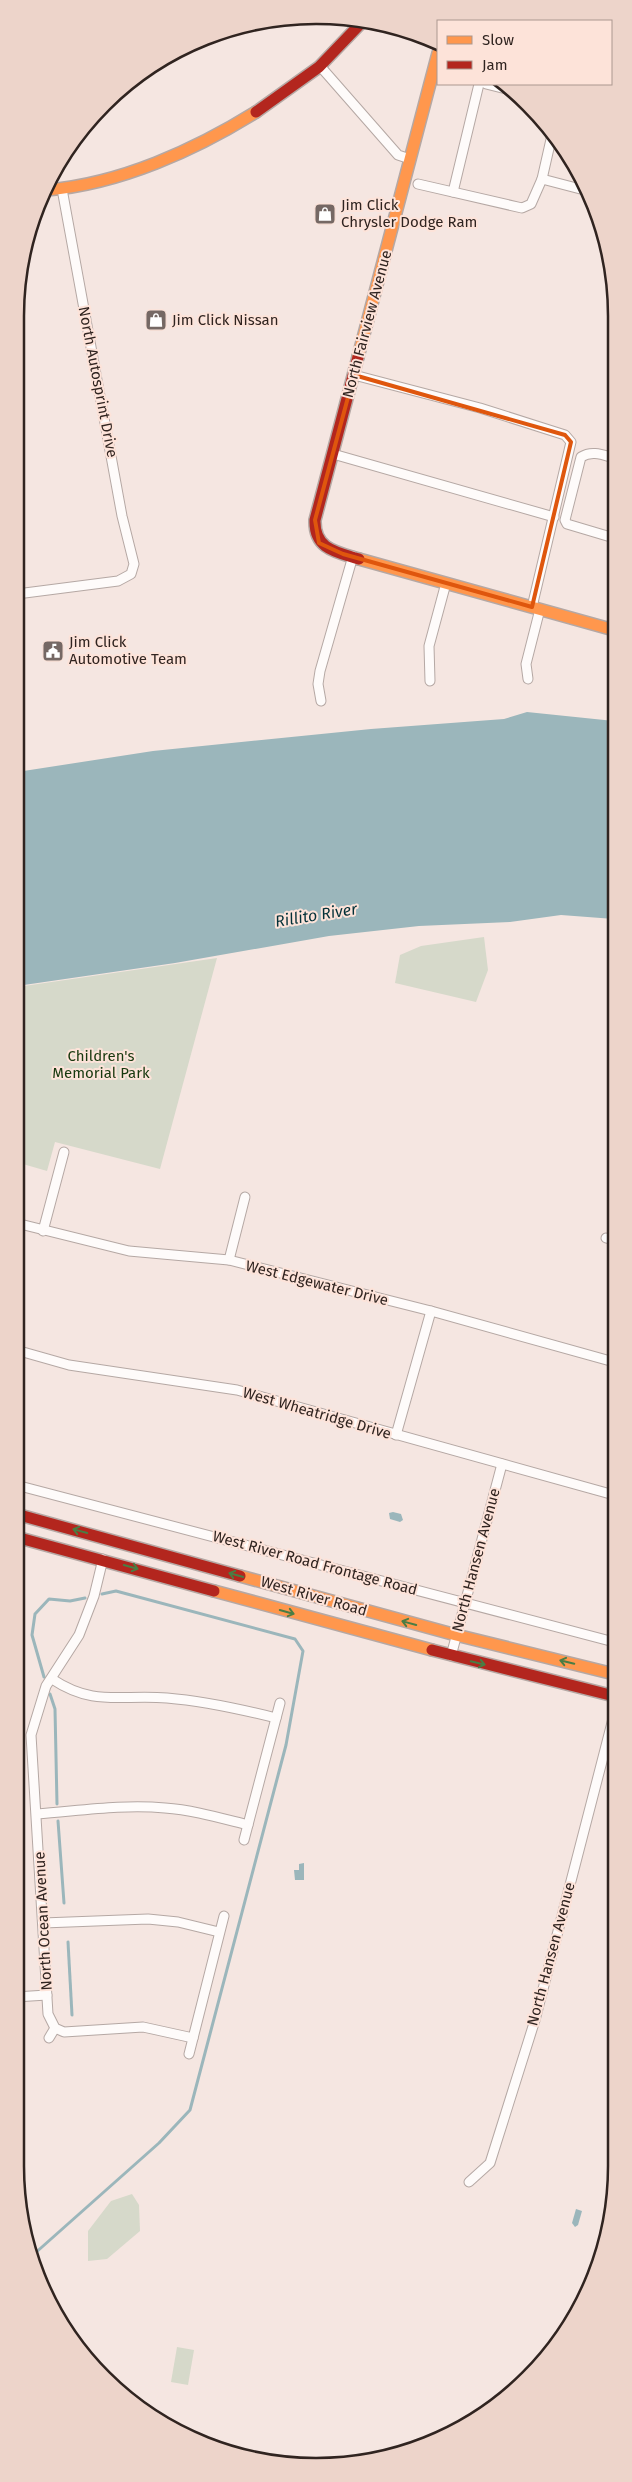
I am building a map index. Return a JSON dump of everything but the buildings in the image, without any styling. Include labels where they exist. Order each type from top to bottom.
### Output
[{"type":"main road","points":[[53,190],[62,190],[131,172],[202,144],[257,111],[320,66],[358,27]]},
{"type":"main road","name":"North Fairview Avenue","points":[[437,57],[315,520],[316,537],[319,543],[353,556],[608,628]]},
{"type":"main road","name":"West River Road","points":[[24,1516],[456,1635],[608,1673]]},
{"type":"main road","name":"West River Road","points":[[24,1539],[103,1559],[352,1630],[608,1695]]},
{"type":"street","points":[[320,66],[398,155],[410,159]]},
{"type":"street","points":[[453,192],[480,85]]},
{"type":"street","points":[[418,184],[522,208],[532,204],[542,179],[550,142]]},
{"type":"street","points":[[542,179],[579,189]]},
{"type":"street","name":"North Autosprint Drive","points":[[24,593],[118,581],[131,574],[134,564],[122,516],[62,190]]},
{"type":"street","points":[[354,375],[480,408],[565,435],[571,442],[536,608],[526,664],[528,679]]},
{"type":"street","points":[[608,456],[586,453],[581,457],[565,520],[567,524],[608,536]]},
{"type":"street","points":[[333,454],[554,517]]},
{"type":"street","points":[[321,702],[318,684],[320,671],[353,556]]},
{"type":"street","points":[[430,681],[429,646],[446,583]]},
{"type":"street","points":[[42,1231],[64,1152]]},
{"type":"street","points":[[229,1260],[245,1197]]},
{"type":"street","name":"West Edgewater Drive","points":[[24,1225],[128,1251],[229,1260],[431,1311],[608,1360]]},
{"type":"street","points":[[396,1435],[431,1311]]},
{"type":"street","name":"West Wheatridge Drive","points":[[24,1352],[69,1365],[237,1390],[608,1493]]},
{"type":"street","name":"North Hansen Avenue","points":[[452,1656],[464,1602],[502,1464]]},
{"type":"street","name":"West River Road Frontage Road","points":[[24,1487],[608,1640]]},
{"type":"street","name":"North Ocean Avenue","points":[[55,2028],[48,2014],[32,1735],[42,1696],[79,1635],[94,1596],[103,1559]]},
{"type":"street","points":[[52,1679],[67,1689],[94,1697],[165,1698],[195,1701],[276,1718]]},
{"type":"street","points":[[244,1840],[280,1703]]},
{"type":"street","name":"North Hansen Avenue","points":[[469,2182],[490,2163],[535,2020],[608,1738]]},
{"type":"street","points":[[37,1814],[136,1807],[164,1808],[191,1811],[248,1825]]},
{"type":"street","points":[[189,2054],[224,1916]]},
{"type":"street","points":[[43,1923],[148,1919],[178,1922],[219,1932]]},
{"type":"street","points":[[24,1996],[47,1995]]},
{"type":"street","points":[[49,2038],[55,2028],[69,2033],[144,2027],[193,2038]]},
{"type":"highlighted area","points":[[354,375],[565,435],[571,442],[532,607],[343,554],[319,543],[315,520]]},
{"type":"green space","points":[[484,937],[488,970],[476,1002],[395,983],[400,955],[421,946]]},
{"type":"green space","name":"Children's Memorial Park","points":[[217,958],[160,1169],[55,1142],[47,1171],[24,1164],[24,986]]},
{"type":"green space","points":[[132,2194],[139,2205],[140,2231],[107,2259],[88,2261],[88,2231],[111,2201]]},
{"type":"green space","points":[[177,2347],[194,2350],[188,2385],[171,2382]]},
{"type":"water","name":"Rillito River","points":[[527,712],[608,720],[608,919],[561,915],[510,922],[419,926],[329,936],[175,963],[24,985],[24,771],[153,751],[371,729],[504,719]]},
{"type":"water","points":[[389,1513],[401,1514],[403,1520],[400,1522],[390,1519]]},
{"type":"water","points":[[304,1863],[304,1880],[295,1880],[294,1870],[299,1870],[299,1864]]},
{"type":"water","points":[[576,2209],[582,2211],[578,2225],[575,2227],[572,2223]]},
{"type":"waterway","points":[[37,2252],[159,2143],[190,2110],[286,1745],[303,1651],[295,1639],[116,1591],[102,1594]]},
{"type":"waterway","points":[[44,1677],[32,1635],[35,1614],[49,1599],[70,1601],[85,1598]]},
{"type":"waterway","points":[[50,1694],[55,1709],[57,1804]]},
{"type":"waterway","points":[[58,1821],[64,1903]]},
{"type":"waterway","points":[[68,1942],[72,2015]]},
{"type":"traffic: slow","points":[[358,357],[437,57]]},
{"type":"traffic: slow","points":[[53,189],[102,181],[156,163],[208,139],[256,112]]},
{"type":"traffic: slow","points":[[359,559],[608,628]]},
{"type":"traffic: slow","points":[[240,1576],[456,1635],[608,1673]]},
{"type":"traffic: slow","points":[[214,1591],[432,1650]]},
{"type":"traffic: jam","points":[[256,112],[319,67],[358,27]]},
{"type":"traffic: jam","points":[[358,357],[315,520],[318,537],[322,543],[328,548],[359,559]]},
{"type":"traffic: jam","points":[[24,1516],[240,1576]]},
{"type":"traffic: jam","points":[[24,1539],[214,1591]]},
{"type":"traffic: jam","points":[[432,1650],[608,1694]]},
{"type":"place","name":"Jim Click Chrysler Dodge Ram","points":[[325,214]]},
{"type":"place","name":"Jim Click Nissan","points":[[156,320]]},
{"type":"place","name":"Jim Click Automotive Team","points":[[53,651]]}]
